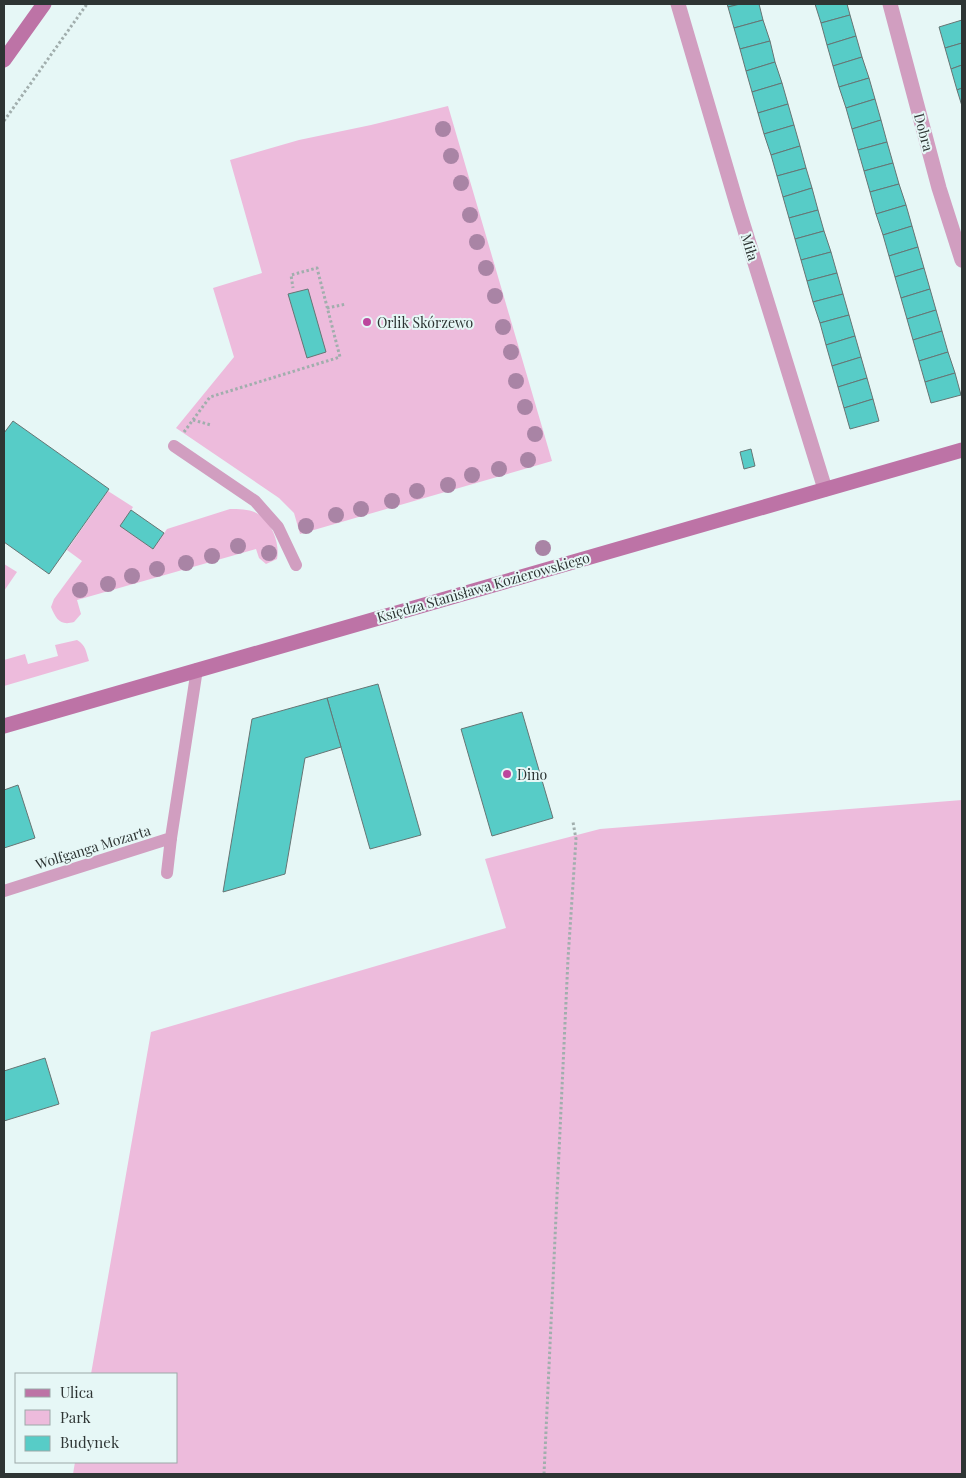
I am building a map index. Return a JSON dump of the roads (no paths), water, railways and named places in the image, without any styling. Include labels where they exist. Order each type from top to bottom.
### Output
[{"type":"street","points":[[4,60],[44,4]]},
{"type":"street","name":"Miła","points":[[678,4],[738,208],[825,489]]},
{"type":"street","name":"Dobra","points":[[890,4],[940,188],[962,260]]},
{"type":"street","name":"Księdza Stanisława Kozierowskiego","points":[[4,726],[962,450]]},
{"type":"lane","points":[[174,446],[255,501],[278,527],[296,565]]},
{"type":"lane","name":"Wolfganga Mozarta","points":[[4,891],[171,838],[197,669]]},
{"type":"lane","points":[[167,873],[171,838]]},
{"type":"place","name":"Orlik Skórzewo","points":[[367,322]]},
{"type":"place","name":"Dino","points":[[507,774]]}]
